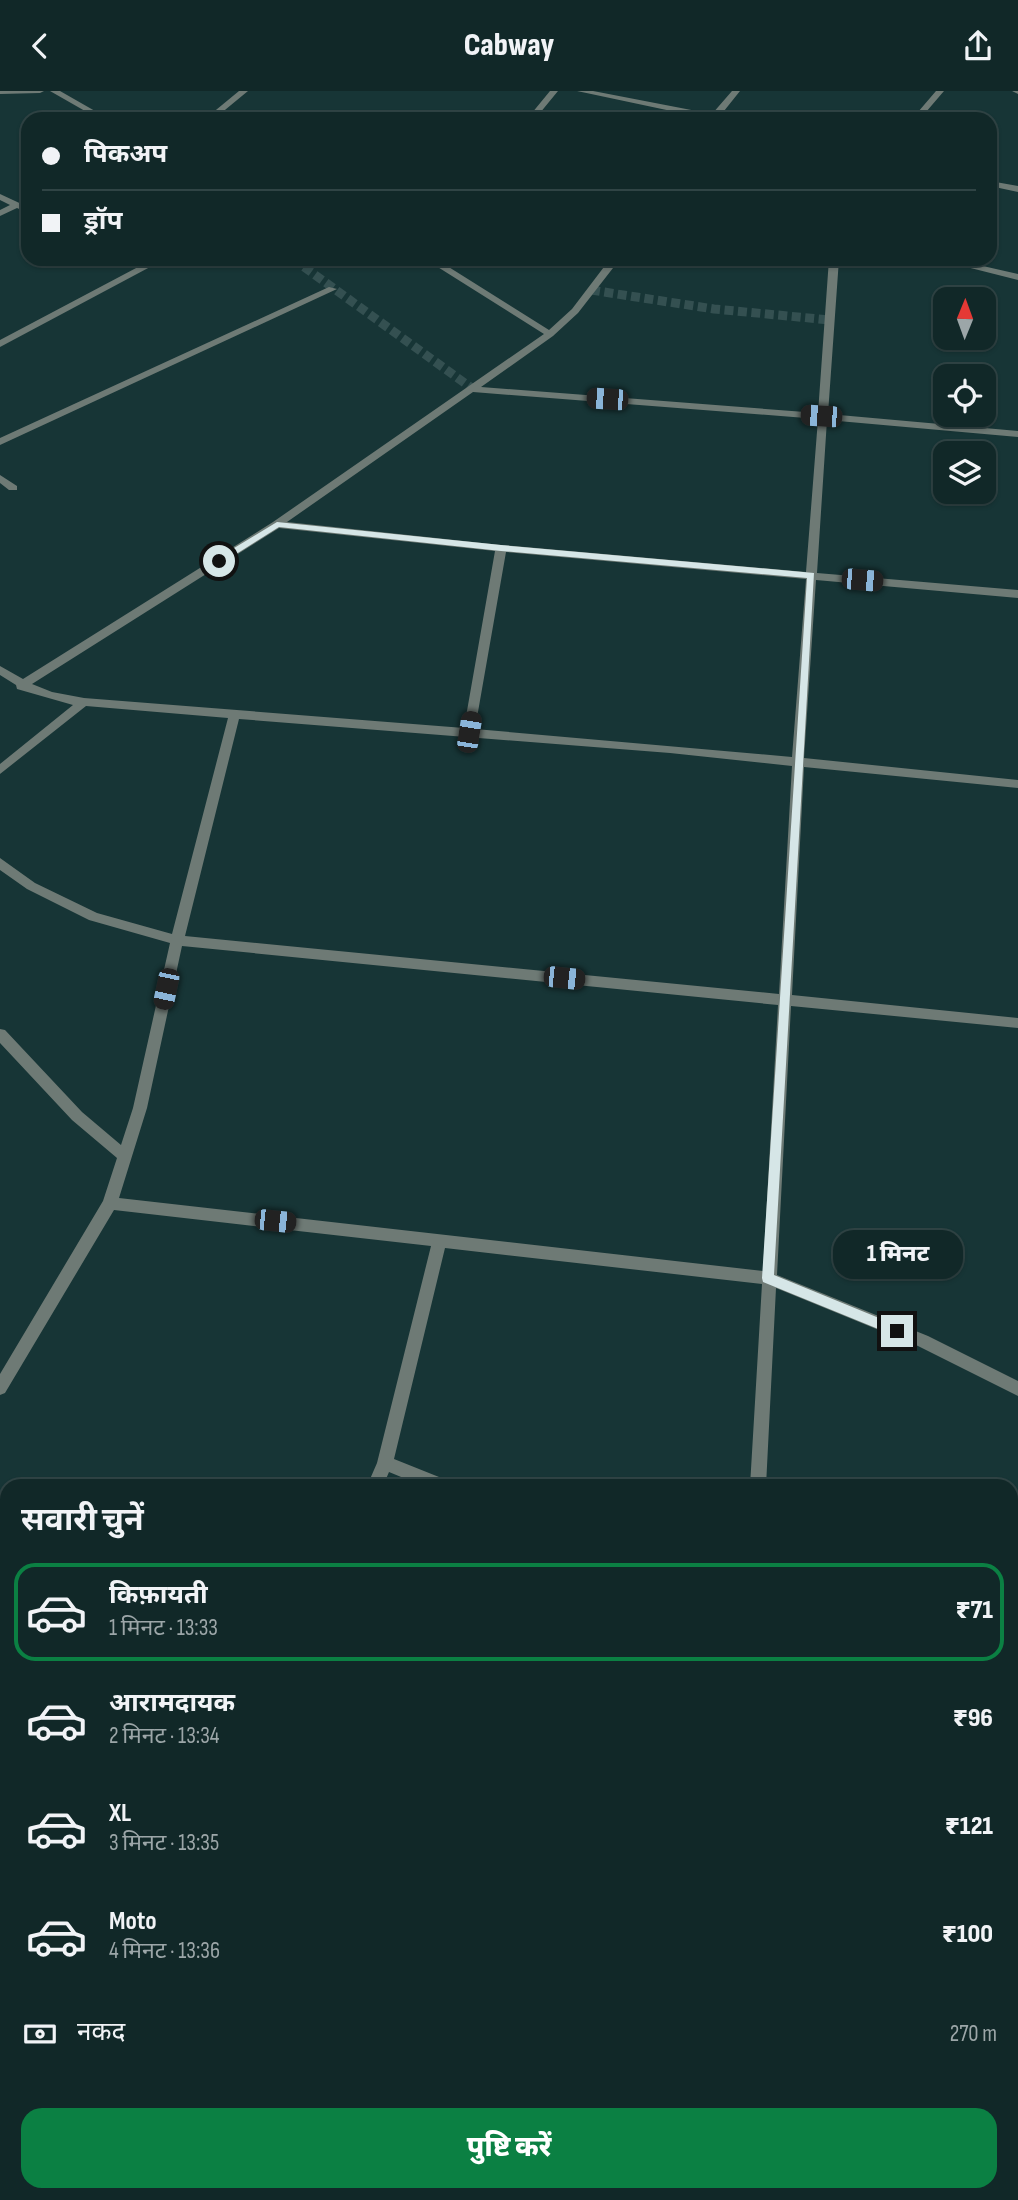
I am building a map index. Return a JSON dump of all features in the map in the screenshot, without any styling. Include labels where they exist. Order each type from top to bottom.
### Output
[{"type":"street","points":[[0,92],[40,91]]},
{"type":"street","points":[[54,91],[92,112]]},
{"type":"street","points":[[220,112],[244,91]]},
{"type":"street","points":[[537,112],[554,91]]},
{"type":"street","points":[[581,91],[687,112]]},
{"type":"street","points":[[721,112],[736,91]]},
{"type":"street","points":[[922,112],[940,91]]},
{"type":"street","points":[[997,184],[1018,189]]},
{"type":"street","points":[[0,197],[21,207]]},
{"type":"street","points":[[0,213],[17,205]]},
{"type":"street","points":[[441,266],[550,334]]},
{"type":"street","points":[[21,686],[277,524],[473,389],[550,334],[575,311],[610,266]]},
{"type":"street","points":[[758,1479],[798,762],[833,266]]},
{"type":"street","points":[[970,266],[1018,277]]},
{"type":"street","points":[[0,344],[145,267]]},
{"type":"street","points":[[0,442],[332,289]]},
{"type":"street","points":[[473,389],[1018,434]]},
{"type":"street","points":[[0,478],[13,488]]},
{"type":"street","points":[[277,524],[501,548],[1018,594]]},
{"type":"street","points":[[469,732],[501,548]]},
{"type":"street","points":[[0,670],[21,686],[48,698],[469,732],[1018,785]]},
{"type":"street","points":[[0,770],[84,702]]},
{"type":"street","points":[[0,1388],[110,1203],[140,1108],[177,940],[235,713]]},
{"type":"street","points":[[0,863],[31,886],[93,917],[177,940],[1018,1023]]},
{"type":"street","points":[[0,1034],[77,1116],[125,1156]]},
{"type":"street","points":[[110,1203],[768,1278],[923,1341],[1018,1389]]},
{"type":"street","points":[[378,1479],[385,1463],[440,1239]]},
{"type":"street","points":[[385,1463],[425,1479]]},
{"type":"tunnel","points":[[303,266],[473,389]]},
{"type":"tunnel","points":[[591,290],[714,309],[830,320]]},
{"type":"route","points":[[219,561],[277,524],[501,548],[811,575],[768,1278],[897,1331]]}]
